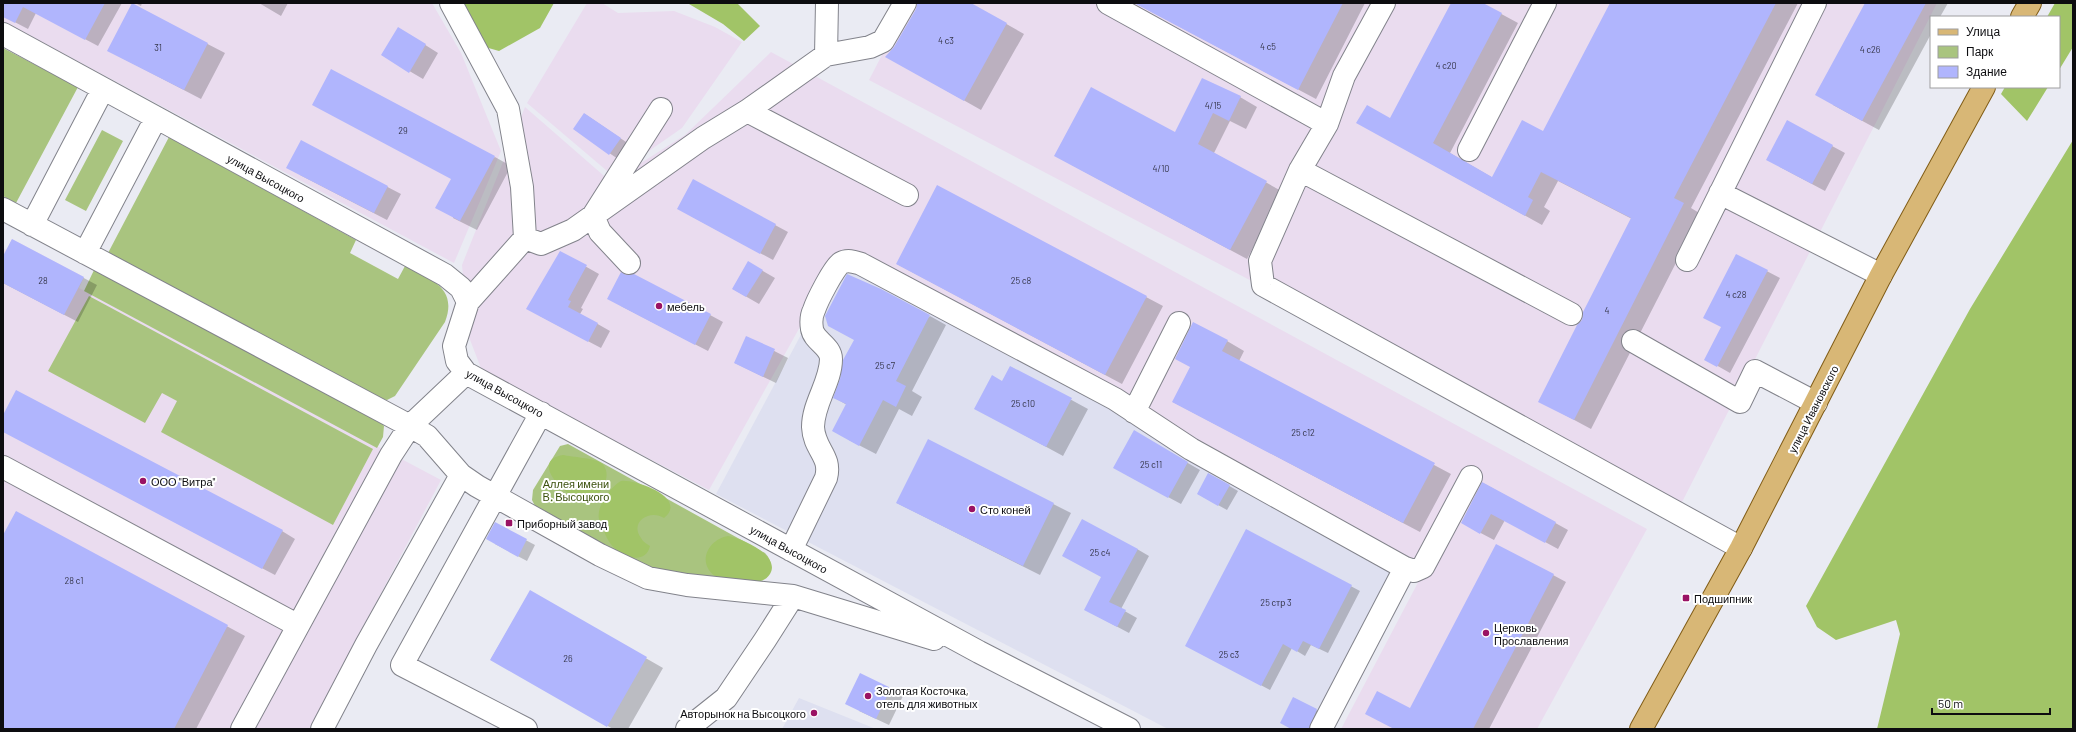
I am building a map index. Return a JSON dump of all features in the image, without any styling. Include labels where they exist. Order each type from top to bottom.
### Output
[{"type":"main road","name":"улица Ивановского","points":[[1641,729],[1741,548],[1881,275],[1983,88]]},
{"type":"street","points":[[451,3],[508,109],[522,186],[525,238],[468,302]]},
{"type":"street","points":[[826,55],[827,3]]},
{"type":"street","points":[[525,238],[541,244],[573,230],[703,138],[747,111],[826,55],[870,47],[883,41],[905,3]]},
{"type":"street","points":[[1108,3],[1327,124]]},
{"type":"street","points":[[1384,3],[1344,76],[1327,124],[1300,170],[1260,261],[1263,285],[1741,548]]},
{"type":"street","points":[[1469,150],[1545,3]]},
{"type":"street","points":[[1687,260],[1815,3]]},
{"type":"street","name":"улица Высоцкого","points":[[3,34],[445,276],[461,288],[468,302],[454,346],[457,362],[466,373],[541,412],[790,550],[979,652],[1129,729]]},
{"type":"street","points":[[32,224],[103,89]]},
{"type":"street","points":[[593,216],[661,109]]},
{"type":"street","points":[[747,111],[907,195]]},
{"type":"street","points":[[85,253],[156,118]]},
{"type":"street","points":[[1300,170],[1571,314]]},
{"type":"street","points":[[1720,193],[1881,275]]},
{"type":"street","points":[[3,209],[410,426]]},
{"type":"street","points":[[593,216],[600,232],[629,264]]},
{"type":"street","points":[[790,550],[826,478],[829,467],[817,443],[813,425],[820,394],[830,366],[831,356],[817,340],[812,331],[811,323],[813,312],[841,263],[850,260],[862,264],[1114,399],[1191,449],[1405,568],[1414,571],[1423,567],[1472,477]]},
{"type":"street","points":[[1134,412],[1179,323]]},
{"type":"street","points":[[1633,341],[1740,402],[1755,371],[1816,403]]},
{"type":"street","points":[[242,729],[297,625],[391,455],[410,426],[466,373]]},
{"type":"street","points":[[526,729],[402,665],[541,412]]},
{"type":"street","name":"улица Высоцкого","points":[[410,426],[427,436],[462,475],[494,496],[600,555],[648,578],[687,585],[793,596],[979,652]]},
{"type":"street","points":[[3,467],[297,625]]},
{"type":"street","points":[[322,729],[366,645],[462,475]]},
{"type":"street","points":[[1321,729],[1405,568]]},
{"type":"street","points":[[687,729],[726,698],[793,596]]},
{"type":"shaded area","points":[[3,3],[432,3],[461,53],[501,151],[454,263],[3,21]]},
{"type":"shaded area","points":[[587,3],[602,3],[618,13],[674,11],[715,27],[742,42],[682,128],[613,176],[527,103]]},
{"type":"shaded area","points":[[909,3],[1937,3],[1680,506],[869,80]]},
{"type":"shaded area","points":[[771,52],[1647,529],[1537,729],[1341,729],[1423,573],[839,257],[709,490],[482,371],[469,337],[462,265],[525,107],[611,182],[685,135]]},
{"type":"shaded area","points":[[12,239],[84,277],[79,288],[441,480],[309,729],[3,729],[3,248],[6,250]]},
{"type":"shaded area","points":[[844,254],[1397,570],[1313,729],[1168,729],[716,494]]},
{"type":"shaded area","name":"Авторынок на Высоцкого","points":[[799,698],[876,729],[782,729]]},
{"type":"green space","points":[[462,3],[554,3],[540,28],[499,51],[478,45]]},
{"type":"green space","points":[[684,3],[737,3],[760,26],[744,41],[723,24],[689,4]]},
{"type":"green space","points":[[2055,3],[2073,3],[2073,47],[2060,68],[2060,16],[2048,16]]},
{"type":"green space","points":[[3,48],[78,87],[16,203],[3,196]]},
{"type":"green space","points":[[2004,88],[2047,88],[2027,121],[2001,94]]},
{"type":"green space","points":[[102,130],[123,141],[86,211],[65,200]]},
{"type":"green space","points":[[169,137],[356,240],[350,253],[398,279],[405,266],[433,280],[440,286],[448,301],[448,310],[445,322],[395,396],[387,400],[382,399],[108,253]]},
{"type":"green space","points":[[2073,140],[2073,729],[1877,729],[1900,634],[1896,620],[1836,640],[1817,627],[1806,606],[1970,309]]},
{"type":"green space","points":[[95,268],[378,418],[384,426],[383,437],[377,448],[84,291]]},
{"type":"green space","points":[[89,296],[373,449],[333,525],[161,432],[177,401],[162,393],[145,423],[48,371]]},
{"type":"green space","name":"Аллея имени В. Высоцкого","points":[[568,444],[765,553],[771,566],[769,575],[766,578],[756,581],[657,571],[634,561],[536,508],[532,500],[533,490],[560,446]]},
{"type":"green space","points":[[563,455],[598,461],[605,467],[607,473],[606,479],[601,491],[596,496],[586,501],[579,500],[555,481],[550,472],[549,465],[553,459]]},
{"type":"green space","points":[[621,481],[637,483],[657,491],[665,497],[670,504],[670,511],[664,518],[653,515],[647,516],[639,522],[638,532],[643,541],[650,546],[643,556],[638,558],[625,555],[614,548],[610,543],[599,519],[602,503],[608,492]]},
{"type":"green space","points":[[728,536],[750,544],[765,555],[770,561],[772,567],[767,578],[759,581],[729,580],[715,576],[709,570],[706,564],[707,552],[715,542]]},
{"type":"building","points":[[3,3],[105,3],[85,40],[23,7],[15,23],[3,17]]},
{"type":"building","points":[[132,3],[208,43],[184,90],[107,51]]},
{"type":"building","points":[[917,3],[971,3],[1007,23],[964,101],[885,57],[894,47],[916,9]]},
{"type":"building","points":[[1134,3],[1343,3],[1298,90]]},
{"type":"building","points":[[1451,3],[1483,3],[1502,13],[1433,143],[1492,177],[1522,120],[1543,131],[1610,3],[1776,3],[1674,198],[1684,203],[1574,420],[1538,402],[1577,325],[1582,320],[1583,312],[1631,218],[1541,172],[1528,197],[1533,200],[1525,216],[1356,123],[1367,105],[1390,118]]},
{"type":"building","points":[[1865,3],[1926,3],[1862,121],[1815,95]]},
{"type":"building","points":[[398,27],[426,44],[409,73],[381,55]]},
{"type":"building","points":[[331,69],[495,156],[460,221],[435,208],[451,179],[312,105]]},
{"type":"building","points":[[1202,78],[1241,96],[1229,121],[1213,113],[1198,144],[1267,181],[1230,250],[1054,156],[1091,87],[1175,132]]},
{"type":"building","points":[[584,113],[621,138],[609,155],[573,129]]},
{"type":"building","points":[[1787,120],[1833,145],[1812,184],[1766,160]]},
{"type":"building","points":[[301,140],[388,186],[374,213],[286,168]]},
{"type":"building","points":[[693,179],[776,224],[760,254],[677,209]]},
{"type":"building","points":[[937,185],[1147,296],[1105,375],[896,264]]},
{"type":"building","points":[[12,239],[84,277],[64,315],[3,283],[3,256]]},
{"type":"building","points":[[560,251],[587,265],[568,300],[571,301],[568,307],[598,323],[588,342],[526,309]]},
{"type":"building","points":[[1736,254],[1768,270],[1717,367],[1704,360],[1721,327],[1703,318]]},
{"type":"building","points":[[748,261],[763,270],[746,297],[732,289]]},
{"type":"building","name":"мебель","points":[[621,272],[626,275],[634,274],[711,314],[695,345],[607,299]]},
{"type":"building","points":[[847,274],[881,289],[930,315],[896,381],[906,386],[896,407],[883,400],[859,446],[832,431],[846,404],[833,398],[840,379],[843,360],[854,340],[828,326],[825,316]]},
{"type":"building","points":[[1193,322],[1228,340],[1222,351],[1435,463],[1403,523],[1172,402],[1190,367],[1175,359]]},
{"type":"building","points":[[746,336],[775,349],[763,377],[734,363]]},
{"type":"building","points":[[1010,366],[1072,398],[1046,447],[974,409],[992,375],[1002,381]]},
{"type":"building","name":"ООО \"Витра\"","points":[[16,390],[283,530],[262,569],[3,432],[3,415]]},
{"type":"building","points":[[1134,430],[1188,462],[1168,498],[1113,468]]},
{"type":"building","points":[[928,439],[1054,503],[1023,566],[896,503]]},
{"type":"building","points":[[1208,473],[1230,485],[1218,506],[1197,494]]},
{"type":"building","points":[[1482,482],[1556,522],[1545,543],[1491,514],[1480,534],[1461,523]]},
{"type":"building","points":[[16,511],[228,625],[174,729],[3,729],[3,535]]},
{"type":"building","points":[[1082,519],[1138,549],[1109,602],[1126,610],[1117,627],[1084,610],[1101,577],[1062,556]]},
{"type":"building","points":[[495,522],[527,539],[518,557],[486,539]]},
{"type":"building","points":[[1246,529],[1352,585],[1319,649],[1303,641],[1297,652],[1283,644],[1261,686],[1185,646]]},
{"type":"building","name":"Церковь Прославления","points":[[1496,544],[1554,574],[1473,729],[1394,729],[1365,714],[1377,691],[1410,708]]},
{"type":"building","points":[[530,590],[647,657],[607,727],[490,660]]},
{"type":"building","name":"Золотая Косточка, отель для животных","points":[[860,673],[891,688],[876,719],[845,704]]},
{"type":"building","points":[[1293,697],[1317,709],[1309,729],[1291,729],[1280,723]]},
{"type":"place","name":"мебель","points":[[659,306]]},
{"type":"place","name":"ООО \"Витра\"","points":[[143,481]]},
{"type":"place","name":"Сто коней","points":[[972,509]]},
{"type":"place","name":"Приборный завод","points":[[509,523]]},
{"type":"place","name":"Подшипник","points":[[1686,598]]},
{"type":"place","name":"Церковь Прославления","points":[[1486,633]]},
{"type":"place","name":"Золотая Косточка, отель для животных","points":[[868,696]]},
{"type":"place","name":"Авторынок на Высоцкого","points":[[814,713]]}]
